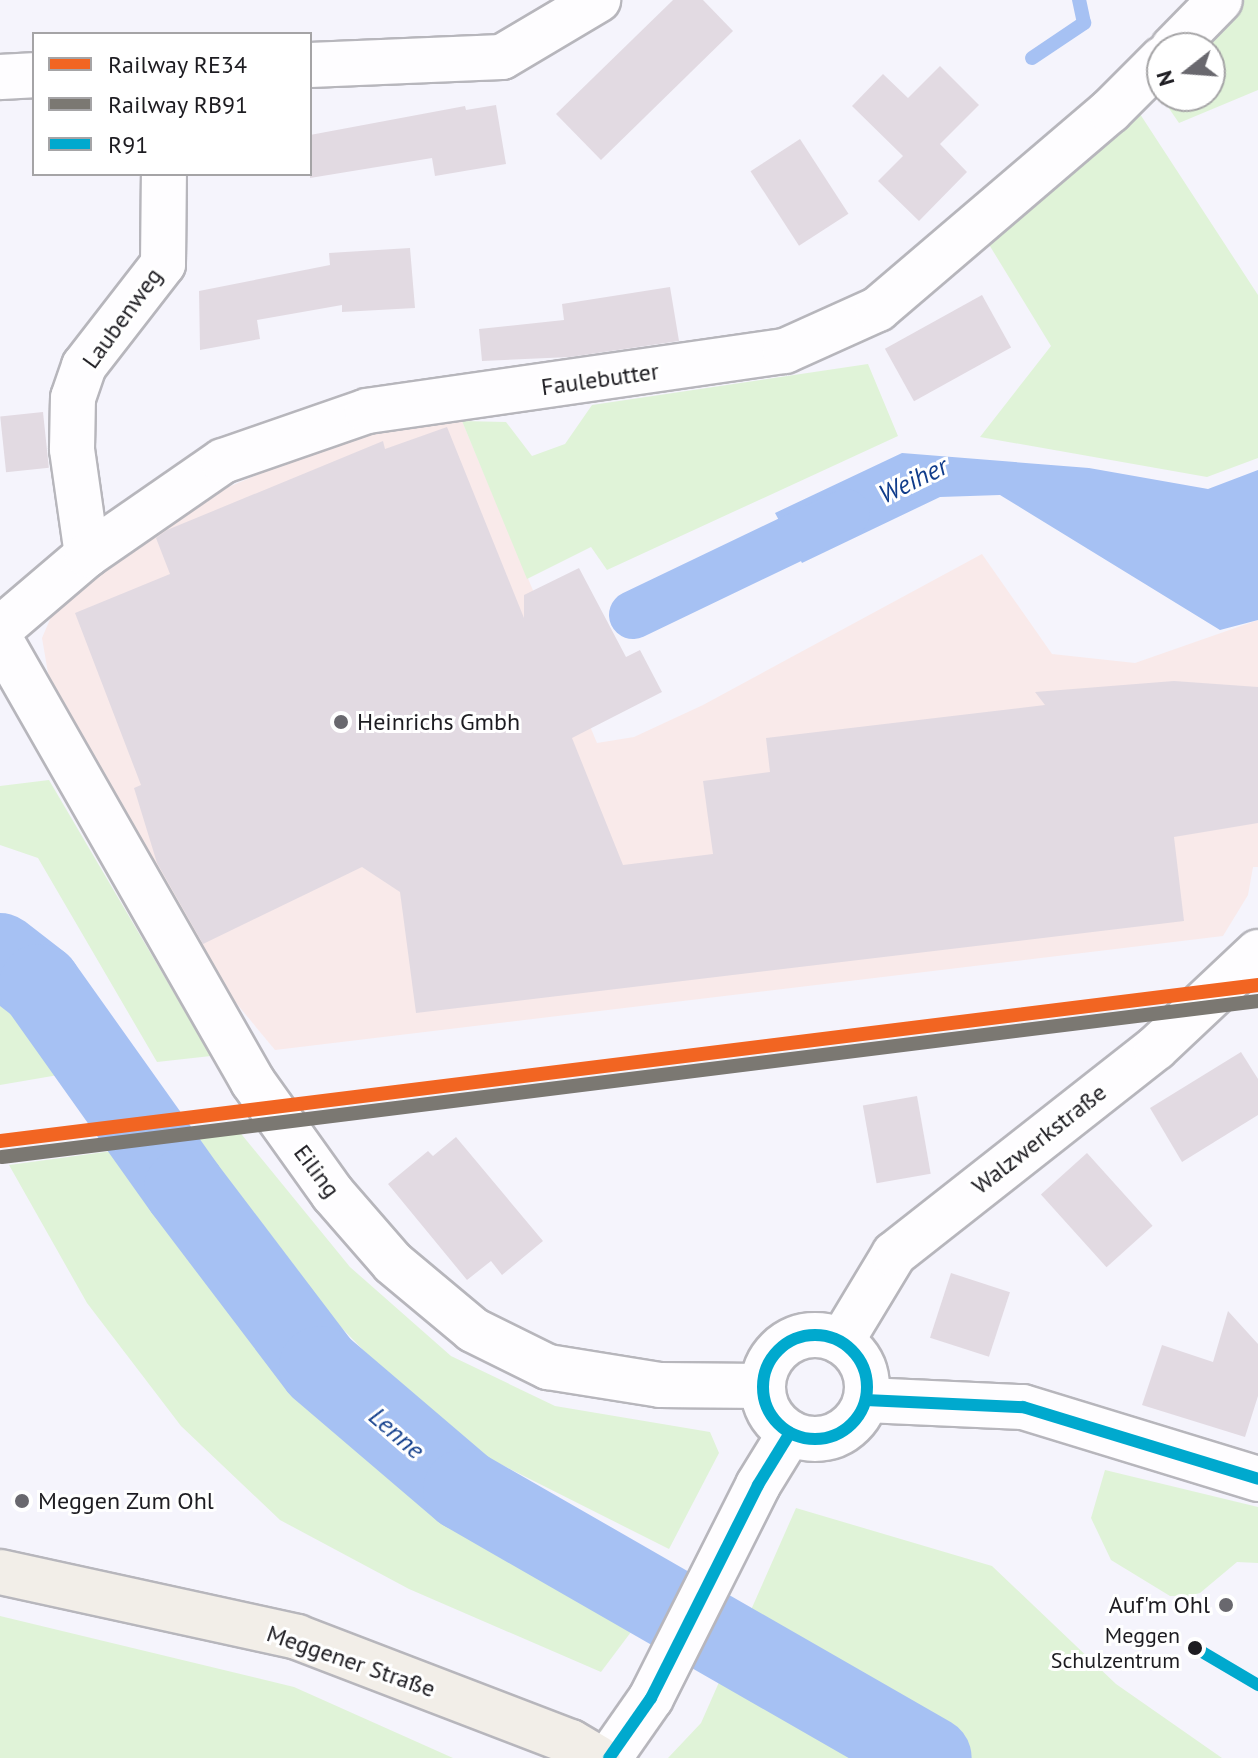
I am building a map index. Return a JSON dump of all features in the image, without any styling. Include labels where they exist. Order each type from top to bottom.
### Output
[{"type":"main road","name":"Meggener Straße","points":[[0,1572],[297,1637],[561,1738],[598,1758]]},
{"type":"street","points":[[312,65],[502,57],[598,0]]},
{"type":"street","points":[[1189,32],[1220,0]]},
{"type":"street","points":[[0,77],[32,75]]},
{"type":"street","name":"Faulebutter","points":[[0,629],[87,555],[223,461],[367,411],[785,351],[878,309],[1110,111],[1146,75]]},
{"type":"street","name":"Laubenweg","points":[[87,555],[72,449],[73,398],[84,366],[163,264],[164,176]]},
{"type":"street","name":"Eiling","points":[[0,639],[253,1082],[333,1194],[393,1263],[473,1330],[548,1367],[660,1385],[762,1386]]},
{"type":"street","name":"Walzwerkstraße","points":[[841,1342],[894,1254],[1156,1048],[1258,952]]},
{"type":"street","points":[[812,1335],[841,1342],[866,1373],[866,1400],[855,1421],[836,1435],[813,1439],[790,1433],[770,1414],[762,1386],[765,1371],[782,1345],[812,1335]]},
{"type":"street","points":[[866,1400],[1023,1407],[1258,1479]]},
{"type":"street","points":[[609,1758],[651,1698],[758,1485],[790,1433]]},
{"type":"shaded area","name":"Heinrichs Gmbh","points":[[462,421],[597,743],[634,737],[703,705],[982,554],[1052,654],[1135,663],[1258,620],[1258,867],[1253,867],[1248,895],[1223,936],[275,1050],[222,986],[111,806],[48,673],[42,638],[54,610],[107,561],[196,501],[355,433]]},
{"type":"green space","points":[[1238,0],[1258,0],[1258,90],[1226,103],[1226,32],[1209,32]]},
{"type":"green space","points":[[1171,112],[1205,112],[1179,123]]},
{"type":"green space","points":[[1140,114],[1258,295],[1258,458],[1207,477],[980,437],[1051,346],[985,238]]},
{"type":"green space","points":[[868,364],[898,436],[607,570],[591,547],[527,579],[462,421],[506,422],[532,456],[565,444],[592,405]]},
{"type":"green space","points":[[49,780],[211,1056],[157,1062],[38,858],[0,845],[0,786]]},
{"type":"green space","points":[[0,993],[70,1073],[0,1085]]},
{"type":"green space","points":[[238,1130],[350,1267],[451,1356],[555,1406],[710,1432],[719,1453],[669,1549],[488,1458],[407,1395],[298,1283],[191,1135]]},
{"type":"green space","points":[[127,1149],[274,1355],[387,1467],[487,1538],[643,1616],[601,1672],[409,1589],[280,1520],[181,1426],[87,1303],[9,1165]]},
{"type":"green space","points":[[1105,1470],[1258,1507],[1258,1563],[1237,1562],[1200,1593],[1170,1596],[1111,1560],[1091,1518]]},
{"type":"green space","points":[[796,1508],[992,1566],[1116,1684],[1222,1758],[668,1758],[701,1723]]},
{"type":"green space","points":[[0,1616],[294,1687],[453,1758],[0,1758]]},
{"type":"water","points":[[902,453],[1089,468],[1208,489],[1258,470],[1258,620],[1220,630],[1000,495],[940,497],[802,563],[775,513]]},
{"type":"building","points":[[673,0],[703,0],[733,31],[601,160],[556,114]]},
{"type":"building","points":[[940,66],[979,105],[940,144],[967,172],[919,221],[878,181],[903,156],[852,106],[883,74],[908,98]]},
{"type":"building","points":[[496,105],[506,164],[435,176],[432,158],[310,178],[312,135],[465,106],[466,110]]},
{"type":"building","points":[[800,139],[848,214],[799,246],[751,171]]},
{"type":"building","points":[[410,248],[415,308],[342,312],[342,305],[257,320],[260,339],[200,350],[199,291],[330,265],[329,253]]},
{"type":"building","points":[[670,287],[679,341],[570,357],[482,361],[479,329],[564,320],[562,304]]},
{"type":"building","points":[[982,295],[1011,347],[914,401],[885,349]]},
{"type":"building","points":[[43,412],[49,468],[6,472],[0,416]]},
{"type":"building","name":"Heinrichs Gmbh","points":[[447,427],[524,618],[524,595],[579,568],[626,657],[640,650],[662,692],[572,738],[623,865],[713,854],[703,781],[770,772],[766,738],[1045,705],[1035,692],[1174,681],[1258,687],[1258,823],[1174,837],[1184,921],[416,1013],[400,892],[362,867],[203,944],[157,863],[134,788],[141,785],[75,613],[170,574],[156,538],[167,530],[383,441],[385,449]]},
{"type":"building","points":[[1241,1052],[1258,1079],[1258,1115],[1182,1162],[1150,1108]]},
{"type":"building","points":[[917,1096],[931,1174],[877,1183],[863,1106]]},
{"type":"building","points":[[456,1137],[543,1241],[502,1275],[491,1261],[467,1280],[388,1184],[428,1151],[433,1156]]},
{"type":"building","points":[[1087,1153],[1153,1226],[1106,1267],[1041,1194]]},
{"type":"building","points":[[951,1273],[1010,1292],[989,1357],[930,1338]]},
{"type":"building","points":[[1228,1311],[1258,1344],[1258,1396],[1245,1437],[1142,1405],[1162,1345],[1213,1362]]},
{"type":"waterway","points":[[1032,58],[1084,23],[1079,0]]},
{"type":"waterway","name":"Weiher","points":[[633,615],[846,513]]},
{"type":"waterway","name":"Lenne","points":[[0,954],[40,985],[185,1189],[320,1367],[464,1490],[931,1758]]},
{"type":"rail line","name":"RE34","points":[[0,1141],[1258,985]]},
{"type":"rail line","name":"RB91","points":[[2,1157],[1258,1001]]},
{"type":"transit line","name":"R91","points":[[815,1335],[835,1339],[852,1350],[863,1367],[867,1387],[863,1407],[852,1424],[835,1435],[815,1439],[795,1435],[778,1424],[767,1407],[763,1387],[767,1367],[778,1350],[795,1339],[815,1335]]},
{"type":"transit line","name":"R91","points":[[866,1400],[1023,1407],[1258,1479]]},
{"type":"transit line","name":"R91","points":[[609,1758],[651,1698],[758,1485],[790,1433]]},
{"type":"transit line","name":"R91","points":[[1192,1646],[1258,1685]]},
{"type":"place","name":"Heinrichs Gmbh","points":[[341,722]]},
{"type":"place","name":"Meggen Zum Ohl","points":[[22,1501]]},
{"type":"place","name":"Auf'm Ohl","points":[[1226,1605]]},
{"type":"place","name":"Meggen Schulzentrum","points":[[1195,1648]]}]
